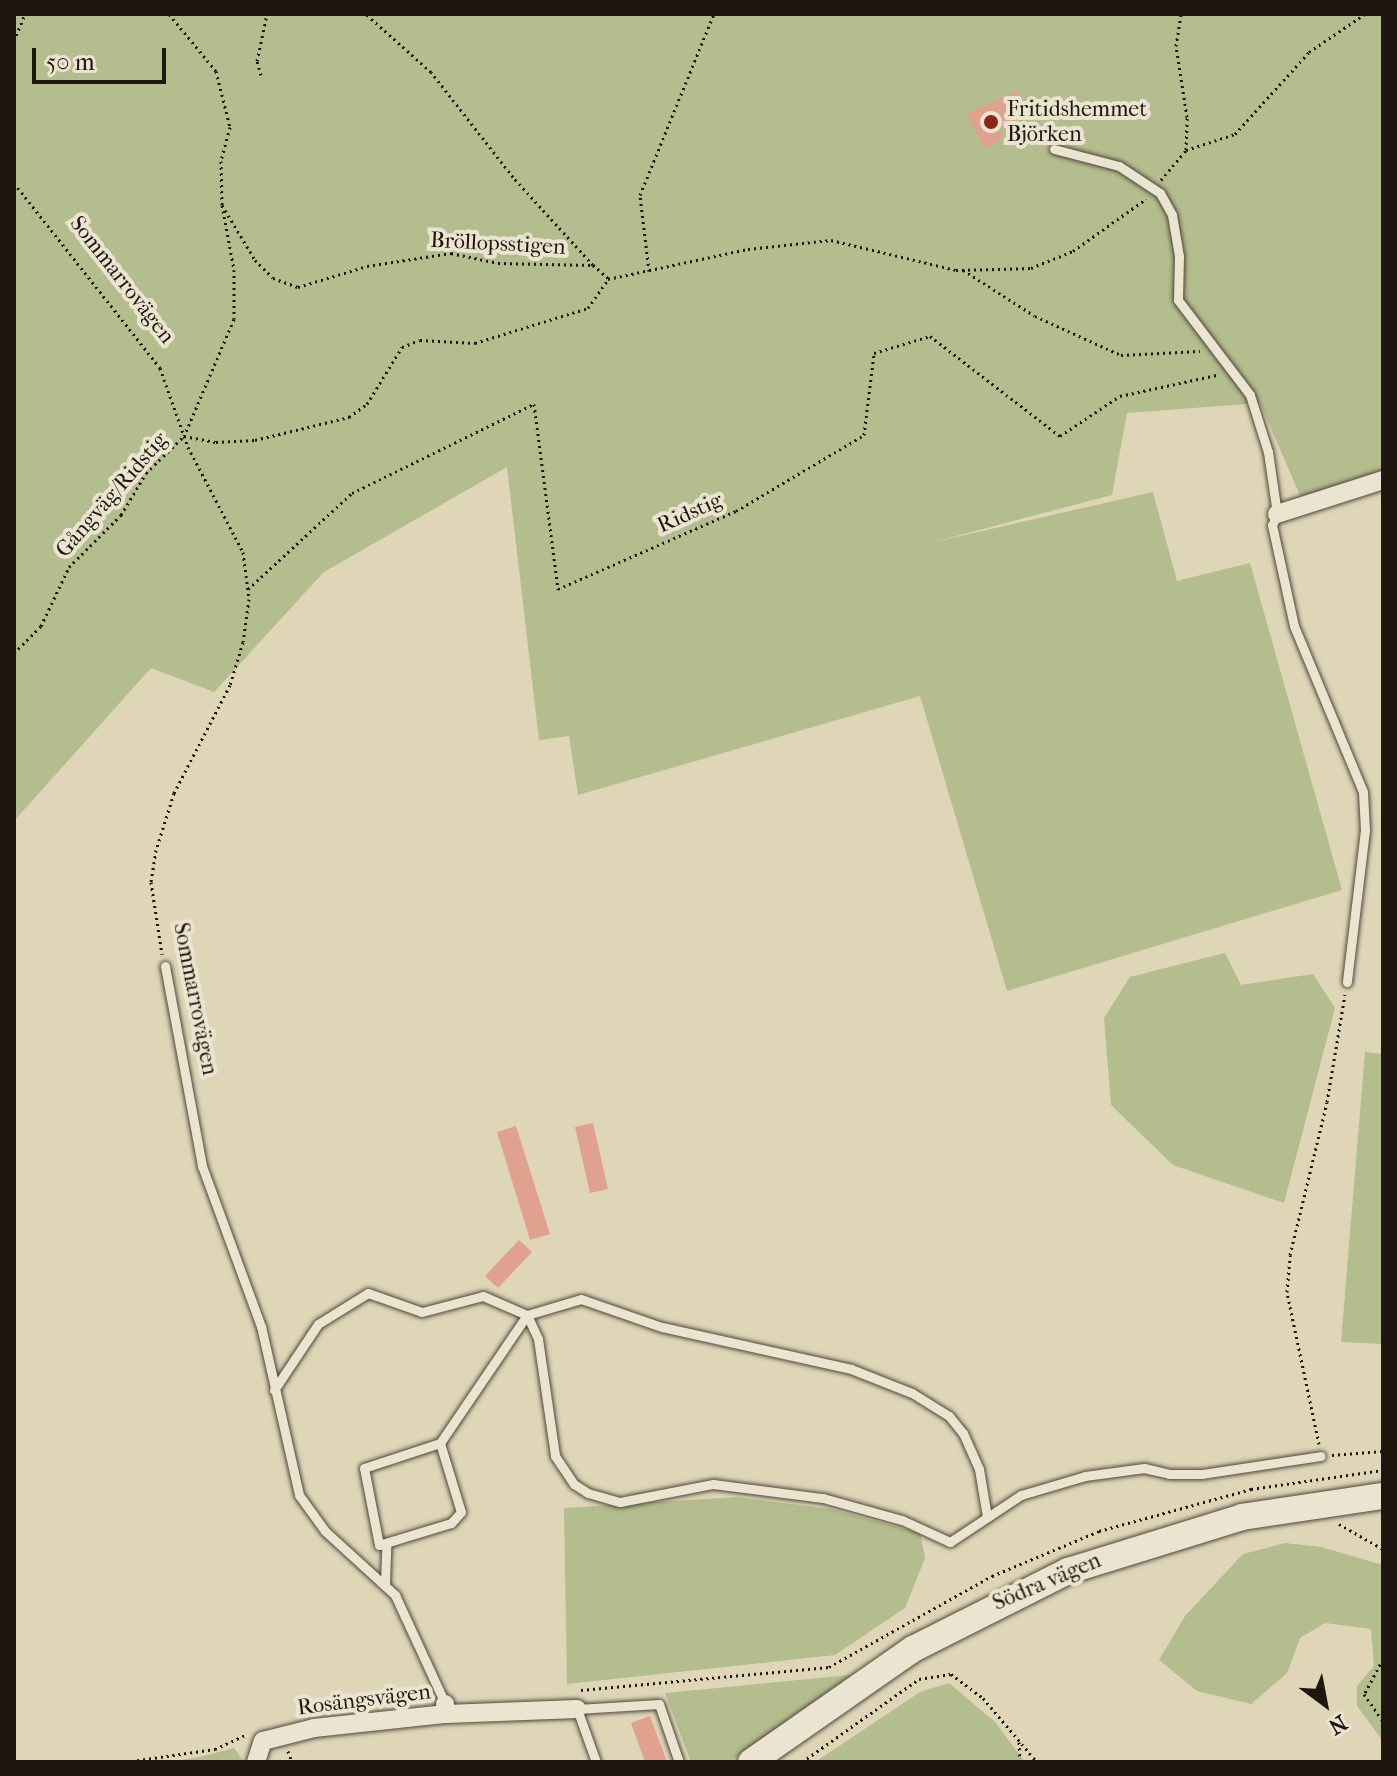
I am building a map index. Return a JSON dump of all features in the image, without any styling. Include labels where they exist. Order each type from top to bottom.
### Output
[{"type":"main road","name":"Södra vägen","points":[[751,1762],[913,1649],[1035,1585],[1186,1531],[1329,1502],[1383,1496]]},
{"type":"street","points":[[1277,514],[1383,480]]},
{"type":"street","points":[[445,1708],[577,1709]]},
{"type":"street","name":"Rosängsvägen","points":[[256,1762],[263,1741],[314,1728],[445,1708]]},
{"type":"lane","points":[[1054,149],[1119,166],[1155,188],[1172,215],[1179,256],[1178,300],[1250,395],[1263,438],[1277,514],[1272,525],[1294,626],[1363,792],[1365,830],[1347,982]]},
{"type":"lane","name":"Sommarrovägen","points":[[165,966],[202,1166],[232,1259],[261,1326],[299,1495],[325,1531],[385,1583],[409,1618],[445,1708]]},
{"type":"lane","points":[[274,1390],[318,1324],[368,1293],[422,1312],[483,1296],[527,1315],[538,1339],[555,1456],[574,1484],[588,1493],[630,1501],[713,1484],[823,1498],[902,1520],[950,1542],[1021,1495],[1085,1476],[1144,1468],[1169,1474],[1202,1474],[1321,1456]]},
{"type":"lane","points":[[440,1443],[461,1512],[451,1523],[386,1546],[375,1542],[364,1468],[440,1443],[527,1315],[581,1299],[662,1327],[851,1369],[912,1393],[949,1416],[963,1433],[979,1469],[987,1517]]},
{"type":"lane","points":[[385,1583],[386,1546]]},
{"type":"lane","points":[[596,1762],[577,1709],[659,1704],[679,1762]]},
{"type":"path","points":[[14,41],[25,14]]},
{"type":"path","name":"Bröllopsstigen","points":[[169,14],[216,71],[230,127],[221,161],[222,205],[255,260],[273,278],[298,287],[367,266],[451,253],[498,263],[593,265]]},
{"type":"path","points":[[261,75],[257,61],[267,14]]},
{"type":"path","name":"Bröllopsstigen","points":[[366,14],[431,72],[513,177],[593,265]]},
{"type":"path","points":[[649,271],[640,195],[714,14]]},
{"type":"path","points":[[1181,14],[1176,46],[1187,117],[1186,150]]},
{"type":"path","points":[[222,205],[234,270],[234,319],[184,436],[255,440],[349,417],[367,404],[402,347],[420,340],[475,343],[588,308],[608,279],[748,249],[831,240],[963,270],[1031,268],[1073,251],[1155,188],[1186,150],[1235,134],[1309,52],[1365,14]]},
{"type":"path","name":"Sommarrovägen","points":[[14,183],[160,368],[184,436],[243,552],[248,589],[243,642],[230,685],[174,793],[156,850],[151,882],[165,966]]},
{"type":"path","points":[[593,265],[608,279]]},
{"type":"path","points":[[963,270],[1035,316],[1121,355],[1215,351]]},
{"type":"path","name":"Ridstig","points":[[248,589],[352,493],[534,404],[558,589],[736,511],[864,435],[874,353],[930,336],[1060,436],[1120,396],[1232,373]]},
{"type":"path","name":"Gångväg/Ridstig","points":[[14,653],[41,626],[69,567],[121,515],[146,473],[184,436]]},
{"type":"path","points":[[1347,982],[1330,1088],[1290,1255],[1287,1292],[1329,1502],[1350,1534],[1383,1549]]},
{"type":"path","points":[[1321,1456],[1383,1451]]},
{"type":"path","points":[[569,1692],[829,1667],[968,1588],[1087,1535],[1199,1501],[1323,1476],[1383,1470]]},
{"type":"path","points":[[1383,1659],[1364,1694],[1383,1721]]},
{"type":"path","points":[[802,1762],[919,1679],[951,1674],[983,1698],[1037,1762]]},
{"type":"path","points":[[1019,1742],[1020,1762]]},
{"type":"green space","points":[[14,14],[1383,14],[1383,470],[1302,500],[1260,403],[1127,413],[1112,495],[930,543],[1153,492],[1177,581],[1250,563],[1342,890],[1007,991],[920,696],[578,795],[569,736],[539,740],[507,467],[324,572],[214,692],[151,668],[14,821]]},
{"type":"green space","points":[[1225,953],[1241,985],[1313,974],[1335,1008],[1284,1203],[1173,1165],[1111,1105],[1104,1018],[1130,977]]},
{"type":"green space","points":[[1365,1052],[1383,1054],[1383,1344],[1341,1342]]},
{"type":"green space","points":[[737,1497],[831,1509],[920,1533],[925,1558],[905,1608],[835,1655],[567,1684],[564,1508]]},
{"type":"green space","points":[[1285,1543],[1321,1547],[1383,1565],[1383,1741],[1357,1706],[1357,1686],[1374,1666],[1371,1629],[1325,1623],[1300,1638],[1287,1673],[1251,1704],[1197,1691],[1159,1660],[1185,1616],[1243,1554]]},
{"type":"green space","points":[[851,1675],[730,1762],[691,1762],[665,1693]]},
{"type":"green space","points":[[949,1683],[995,1722],[1025,1762],[815,1762],[920,1692]]},
{"type":"green space","points":[[234,1748],[244,1762],[167,1762],[200,1757]]},
{"type":"building","name":"Fritidshemmet Björken","points":[[1017,91],[1029,113],[998,130],[1003,138],[985,148],[966,114]]},
{"type":"building","points":[[593,1123],[608,1189],[590,1193],[575,1127]]},
{"type":"building","points":[[516,1126],[550,1234],[530,1240],[497,1132]]},
{"type":"building","points":[[519,1240],[532,1252],[498,1288],[485,1276]]},
{"type":"building","points":[[650,1716],[667,1762],[645,1762],[631,1723]]},
{"type":"place","name":"Fritidshemmet Björken","points":[[991,122]]}]
